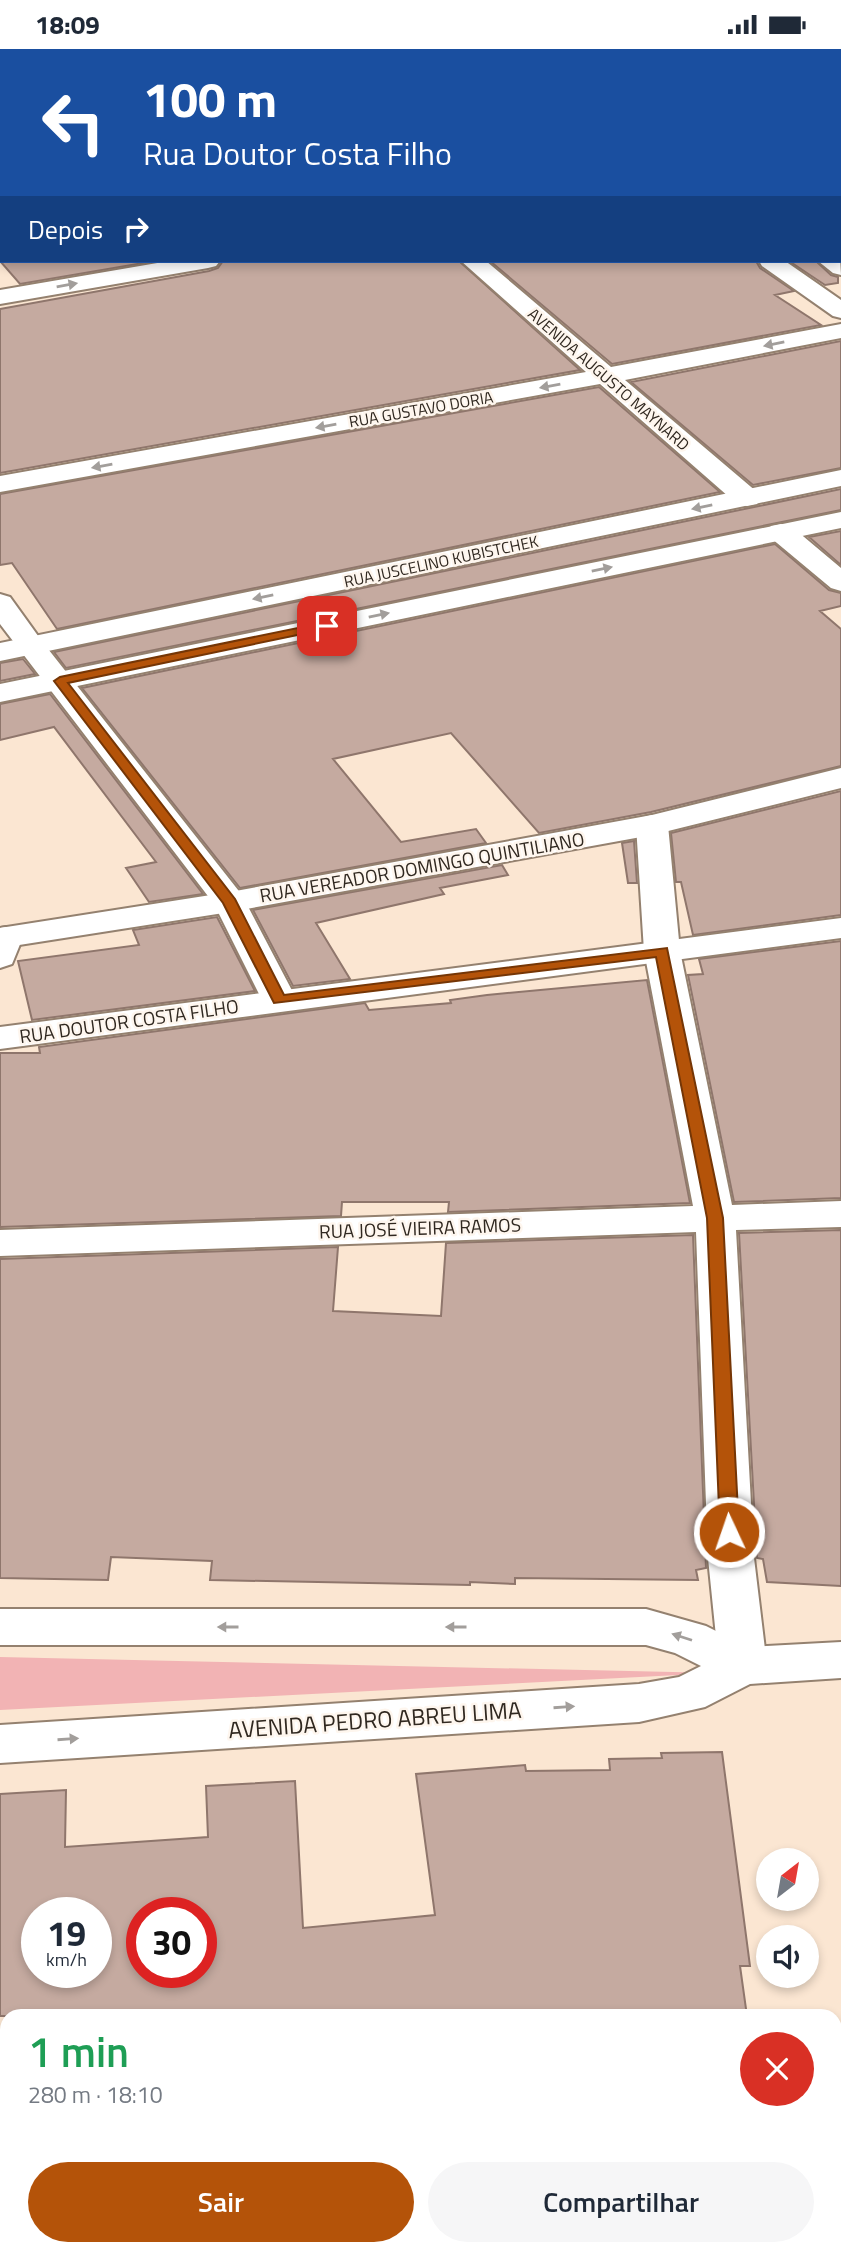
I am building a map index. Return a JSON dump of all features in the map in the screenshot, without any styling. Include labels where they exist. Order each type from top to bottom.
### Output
[{"type":"street","points":[[0,297],[196,263]]},
{"type":"street","name":"AVENIDA AUGUSTO MAYNARD","points":[[474,263],[747,498]]},
{"type":"street","points":[[773,263],[841,311]]},
{"type":"street","name":"RUA GUSTAVO DORIA","points":[[0,484],[841,331]]},
{"type":"street","name":"RUA JUSCELINO KUBISTCHEK","points":[[0,652],[747,498],[833,487]]},
{"type":"street","points":[[0,693],[841,520]]},
{"type":"street","points":[[781,532],[841,582]]},
{"type":"street","points":[[0,603],[30,646],[230,902],[279,1000]]},
{"type":"street","name":"RUA VEREADOR DOMINGO QUINTILIANO","points":[[2,944],[652,825],[841,778]]},
{"type":"street","points":[[652,825],[662,951],[715,1218],[731,1558],[743,1666]]},
{"type":"street","name":"RUA DOUTOR COSTA FILHO","points":[[0,1038],[841,928]]},
{"type":"street","name":"RUA JOSÉ VIEIRA RAMOS","points":[[0,1243],[841,1214]]},
{"type":"street","points":[[0,1627],[646,1627],[689,1639],[743,1666]]},
{"type":"street","name":"AVENIDA PEDRO ABREU LIMA","points":[[0,1744],[639,1703],[688,1694],[743,1666],[841,1660]]},
{"type":"shaded area","points":[[0,1657],[717,1673],[0,1710]]},
{"type":"building","points":[[2,263],[143,263],[20,284]]},
{"type":"building","points":[[222,263],[461,263],[580,370],[0,473],[0,309],[218,268]]},
{"type":"building","points":[[492,263],[757,263],[760,268],[794,291],[775,295],[821,325],[612,364]]},
{"type":"building","points":[[792,263],[818,263],[831,275],[838,277],[838,283],[825,285]]},
{"type":"building","points":[[841,341],[841,468],[753,485],[631,382]]},
{"type":"building","points":[[599,387],[720,492],[57,629],[12,563],[0,565],[0,494]]},
{"type":"building","points":[[841,489],[841,510],[66,668],[54,652]]},
{"type":"building","points":[[841,531],[841,565],[809,537]]},
{"type":"building","points":[[775,544],[829,590],[841,593],[841,606],[820,611],[841,629],[841,766],[651,812],[539,833],[451,733],[333,759],[401,842],[476,829],[486,843],[240,888],[82,688]]},
{"type":"building","points":[[23,659],[35,674],[0,681],[0,663]]},
{"type":"building","points":[[50,694],[203,894],[149,902],[126,868],[156,862],[54,727],[0,740],[0,704]]},
{"type":"building","points":[[841,791],[841,915],[693,935],[681,882],[676,882],[671,833]]},
{"type":"building","points":[[634,841],[637,883],[628,883],[622,843]]},
{"type":"building","points":[[502,865],[508,875],[440,888],[444,894],[316,923],[350,979],[293,986],[253,910]]},
{"type":"building","points":[[217,917],[255,991],[32,1020],[18,961],[139,945],[133,930]]},
{"type":"building","points":[[841,941],[841,1198],[734,1202],[688,975],[703,974],[699,959]]},
{"type":"building","points":[[647,980],[690,1203],[448,1212],[449,1202],[342,1202],[341,1216],[0,1227],[0,1053],[40,1053],[39,1047],[365,1003],[369,1010],[451,1003],[450,1000],[487,995]]},
{"type":"building","points":[[841,1230],[841,1586],[767,1582],[763,1559],[757,1558],[739,1233]]},
{"type":"building","points":[[693,1235],[706,1568],[696,1570],[698,1580],[515,1578],[515,1584],[470,1582],[470,1585],[210,1580],[212,1561],[111,1557],[108,1580],[0,1578],[0,1259],[338,1247],[333,1311],[441,1316],[446,1243]]},
{"type":"building","points":[[722,1752],[750,1966],[740,1966],[746,2009],[0,2009],[0,1794],[66,1790],[65,1847],[208,1837],[206,1786],[295,1781],[303,1928],[435,1915],[416,1774],[525,1765],[526,1771],[610,1770],[609,1759],[662,1758],[661,1753]]},
{"type":"route","points":[[327,626],[60,681],[230,902],[279,1000],[662,951],[715,1218],[729,1532]]}]
